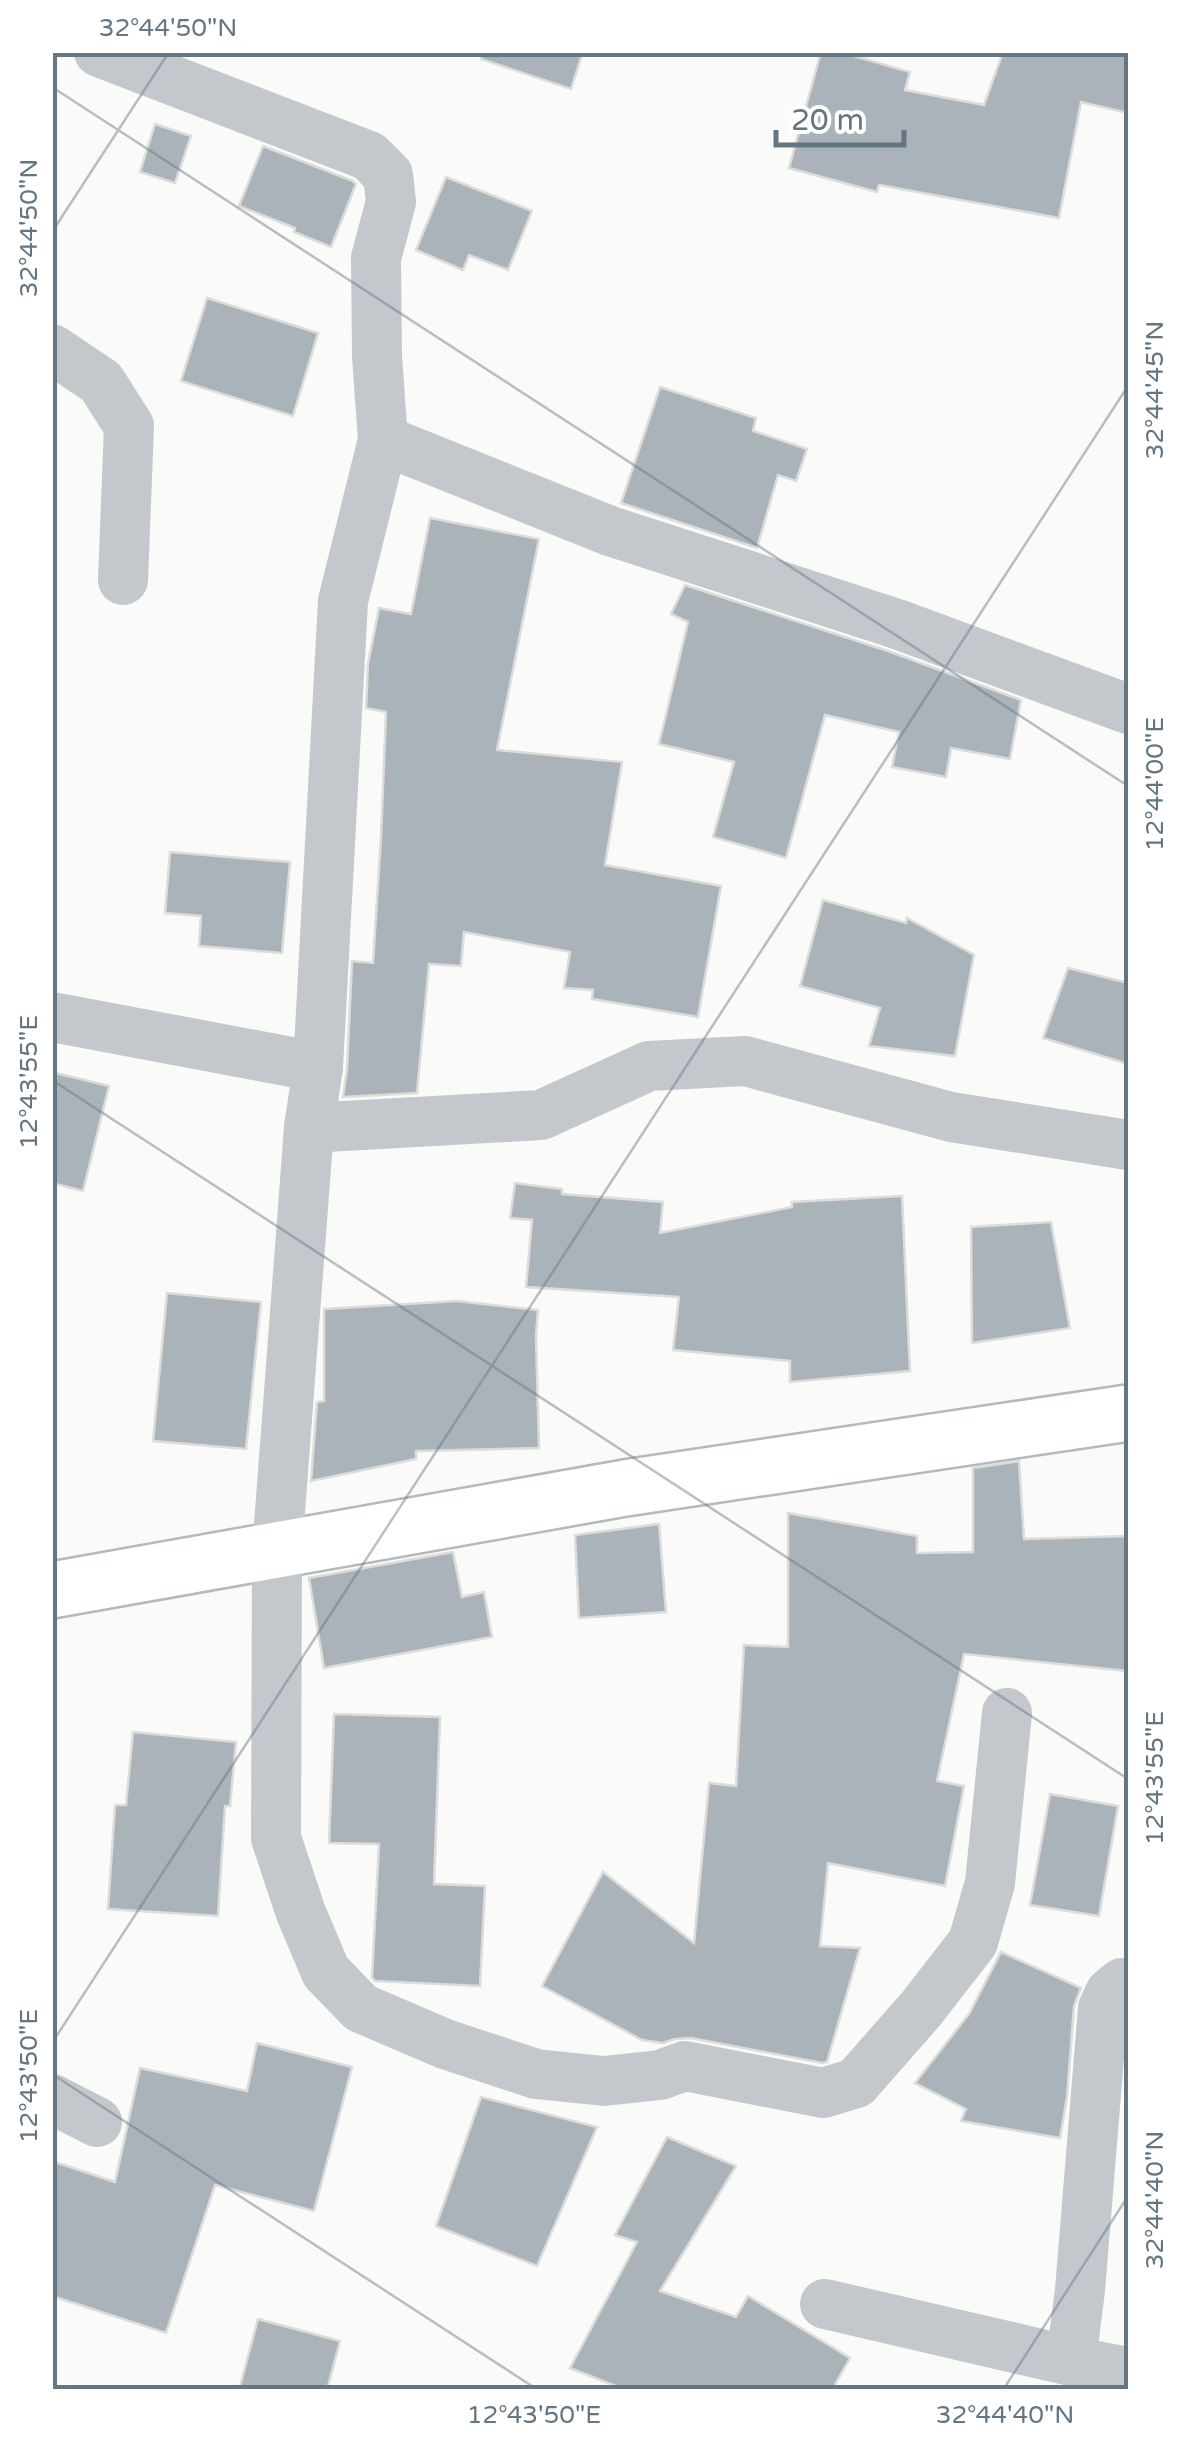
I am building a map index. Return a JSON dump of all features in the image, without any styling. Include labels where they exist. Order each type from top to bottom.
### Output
[{"type":"street","points":[[99,52],[369,156],[388,175],[390,202],[376,258],[383,440],[343,601],[318,1067],[309,1128],[277,1550],[276,1838],[326,1972],[361,2008],[446,2044],[536,2074],[604,2082],[660,2075],[685,2066],[823,2094],[856,2083],[973,1942],[990,1882],[1007,1713]]},
{"type":"street","points":[[52,349],[101,382],[129,426],[124,580]]},
{"type":"street","points":[[383,440],[610,531],[897,624],[1128,709]]},
{"type":"street","points":[[52,1017],[318,1067]]},
{"type":"street","points":[[309,1128],[541,1115],[649,1066],[745,1061],[952,1116],[1128,1145]]},
{"type":"street","points":[[52,1590],[625,1488],[1128,1414]]},
{"type":"street","points":[[1071,2361],[1103,2008],[1110,1993],[1122,1983],[1128,1984]]},
{"type":"street","points":[[52,2099],[97,2122]]},
{"type":"street","points":[[826,2304],[1128,2372]]},
{"type":"building","points":[[482,52],[583,52],[571,89],[481,59]]},
{"type":"building","points":[[821,52],[840,52],[910,72],[905,90],[984,105],[1003,52],[1128,52],[1128,113],[1081,102],[1059,218],[879,185],[877,192],[789,168]]},
{"type":"building","points":[[155,124],[191,136],[175,183],[140,172]]},
{"type":"building","points":[[263,146],[356,184],[331,247],[239,206]]},
{"type":"building","points":[[446,177],[532,211],[508,270],[469,255],[463,270],[416,250]]},
{"type":"building","points":[[207,298],[318,333],[293,416],[181,381]]},
{"type":"building","points":[[660,387],[756,418],[753,431],[807,449],[796,481],[778,475],[757,548],[621,503]]},
{"type":"building","points":[[430,518],[539,539],[497,750],[622,762],[605,865],[721,886],[698,1017],[592,999],[593,990],[564,988],[570,952],[464,932],[461,966],[429,964],[417,1093],[343,1097],[352,961],[373,963],[381,837],[386,712],[366,708],[368,664],[379,608],[411,614]]},
{"type":"building","points":[[685,585],[888,651],[1021,700],[1010,759],[951,748],[946,777],[892,767],[899,732],[825,715],[786,858],[713,837],[734,762],[659,744],[688,622],[671,614]]},
{"type":"building","points":[[170,852],[290,862],[282,953],[199,946],[201,916],[165,913]]},
{"type":"building","points":[[823,900],[906,923],[907,918],[974,955],[955,1056],[869,1046],[880,1008],[800,986]]},
{"type":"building","points":[[1068,968],[1128,983],[1128,1064],[1043,1038]]},
{"type":"building","points":[[52,1072],[109,1086],[83,1191],[52,1183]]},
{"type":"building","points":[[515,1183],[562,1189],[562,1194],[663,1202],[660,1233],[792,1207],[792,1202],[902,1196],[910,1371],[790,1382],[790,1361],[673,1350],[679,1297],[526,1287],[532,1220],[510,1218]]},
{"type":"building","points":[[1051,1222],[1070,1328],[972,1343],[971,1227]]},
{"type":"building","points":[[167,1293],[261,1302],[246,1449],[153,1441]]},
{"type":"building","points":[[457,1301],[538,1310],[539,1448],[416,1451],[416,1459],[311,1481],[317,1402],[324,1401],[324,1309]]},
{"type":"building","points":[[1019,1461],[1024,1539],[1128,1536],[1128,1671],[964,1654],[937,1781],[964,1786],[945,1886],[828,1863],[820,1946],[860,1948],[827,2062],[691,2038],[663,2043],[642,2040],[542,1986],[603,1872],[694,1943],[709,1783],[736,1786],[744,1645],[788,1647],[788,1513],[917,1536],[917,1553],[973,1552],[973,1468]]},
{"type":"building","points":[[659,1524],[666,1612],[579,1618],[575,1535]]},
{"type":"building","points":[[453,1552],[462,1597],[484,1592],[492,1637],[324,1668],[309,1578]]},
{"type":"building","points":[[334,1714],[440,1717],[434,1884],[485,1886],[480,1986],[372,1978],[379,1844],[329,1843]]},
{"type":"building","points":[[133,1732],[236,1742],[230,1806],[225,1806],[218,1916],[108,1909],[115,1805],[126,1805]]},
{"type":"building","points":[[1050,1794],[1118,1806],[1099,1916],[1030,1905]]},
{"type":"building","points":[[1001,1952],[1081,1988],[1074,2006],[1060,2138],[961,2121],[966,2109],[915,2083],[969,2014]]},
{"type":"building","points":[[257,2043],[352,2067],[314,2211],[215,2185],[166,2333],[52,2296],[52,2161],[115,2182],[140,2068],[247,2091]]},
{"type":"building","points":[[481,2097],[597,2127],[537,2266],[436,2226]]},
{"type":"building","points":[[667,2137],[736,2166],[660,2291],[736,2317],[748,2296],[850,2358],[832,2390],[626,2390],[570,2368],[637,2242],[615,2235]]},
{"type":"building","points":[[258,2319],[340,2341],[327,2390],[239,2390]]}]
